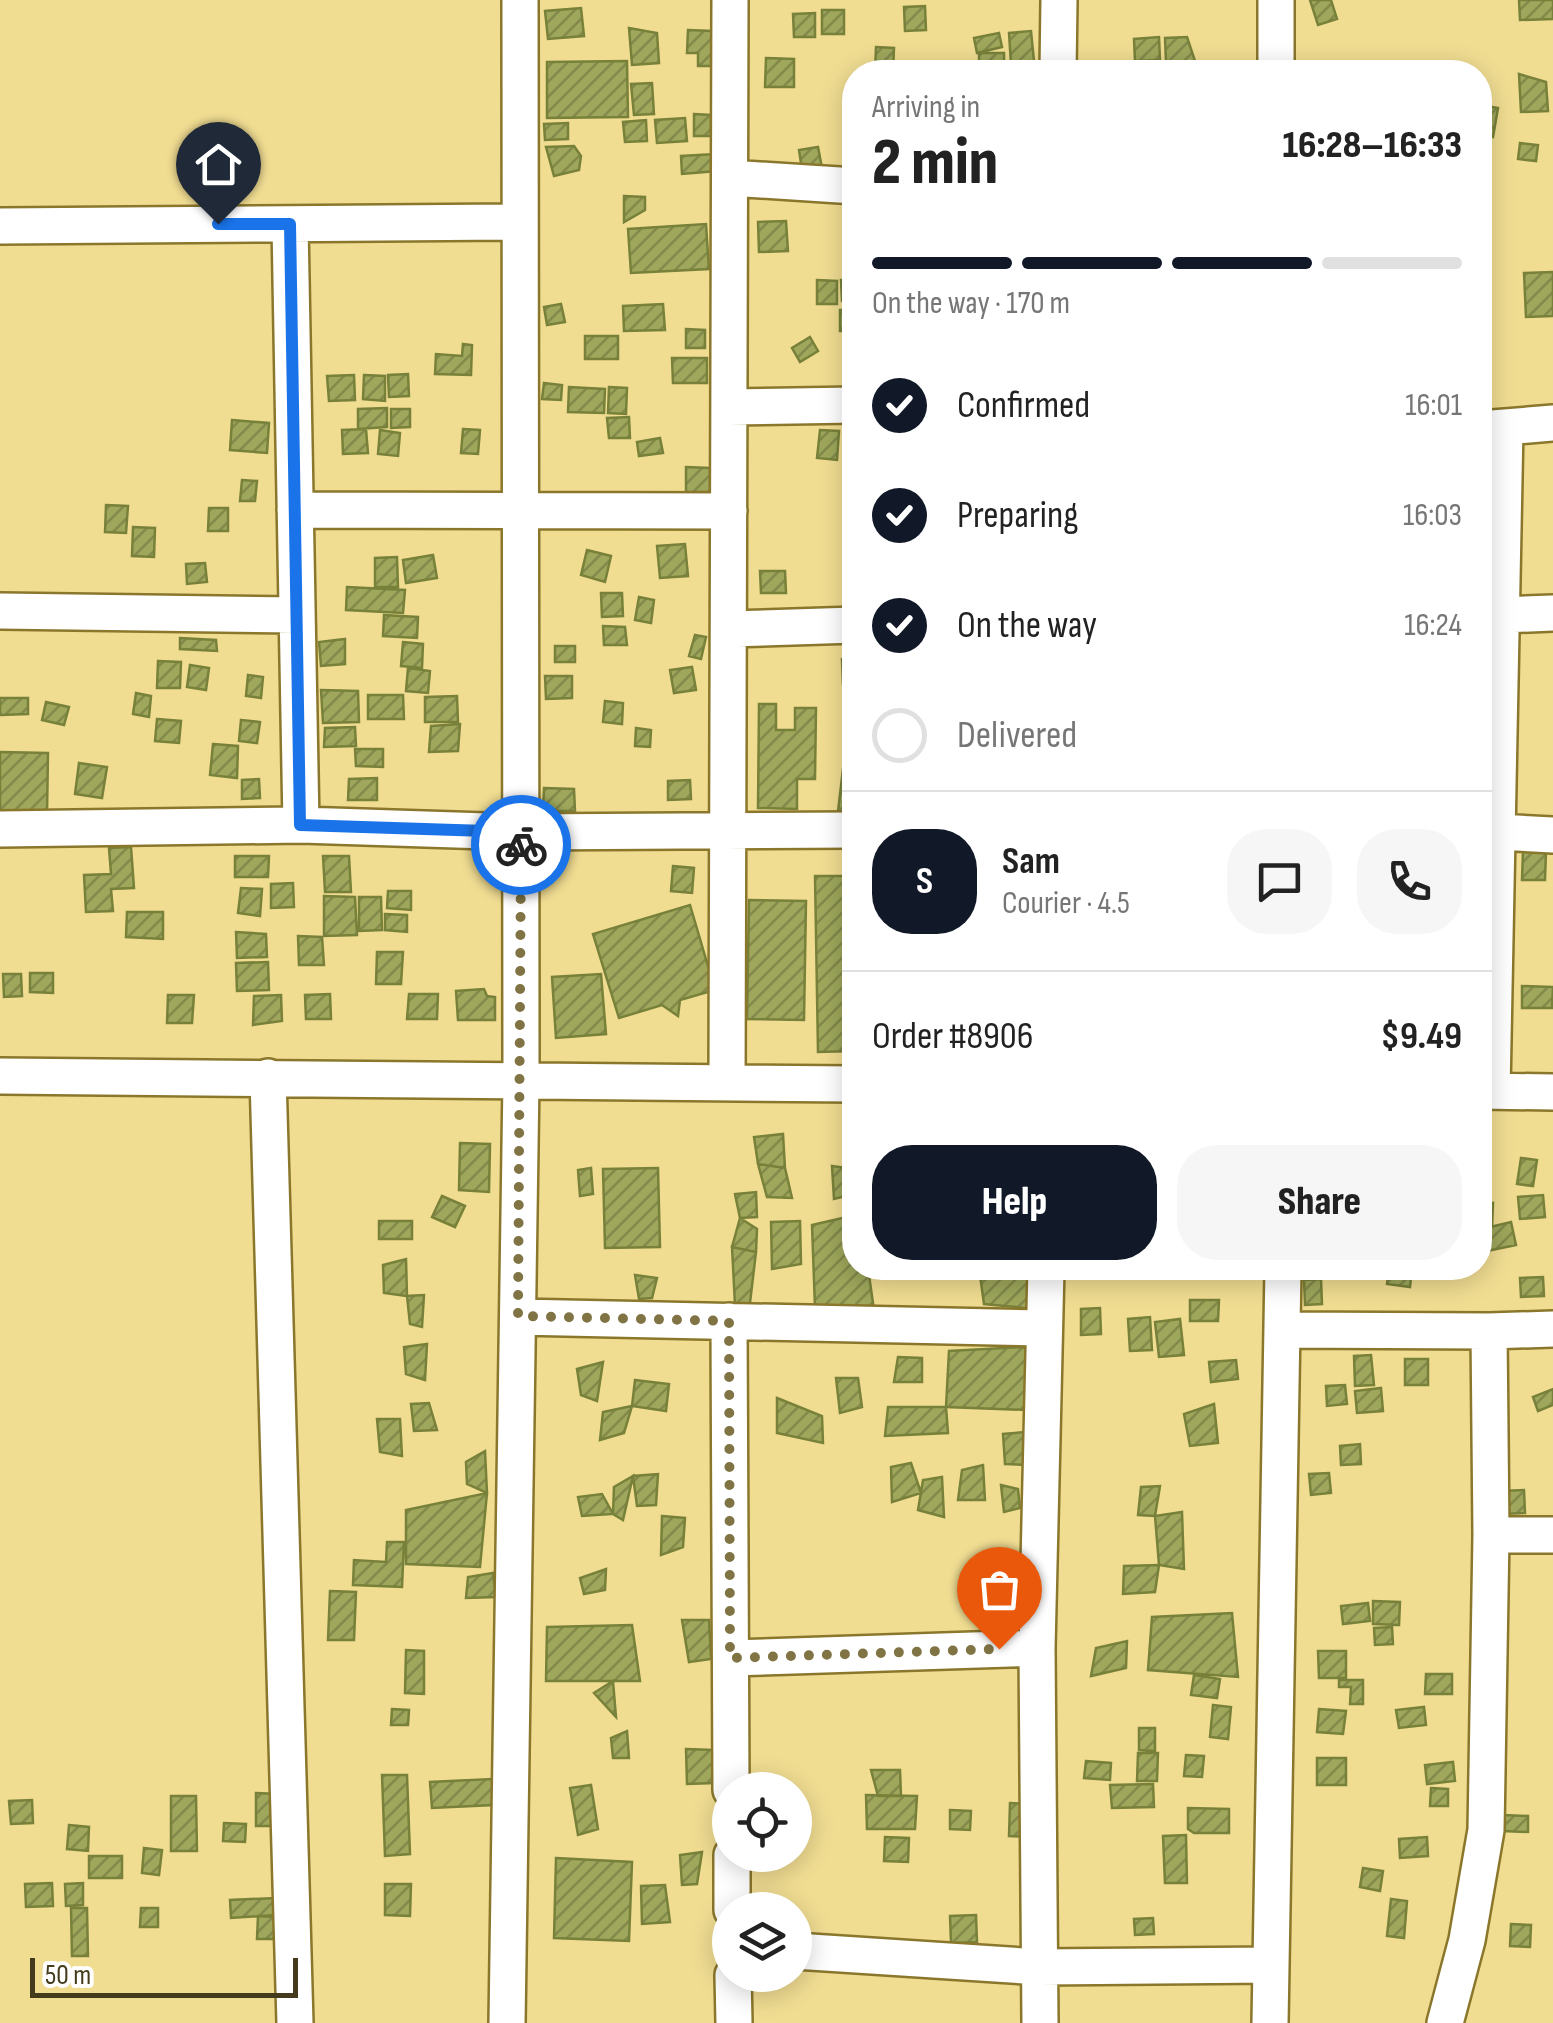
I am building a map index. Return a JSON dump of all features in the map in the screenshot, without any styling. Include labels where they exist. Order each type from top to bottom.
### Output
[{"type":"street","points":[[507,2023],[521,1080],[520,0]]},
{"type":"street","points":[[727,1082],[730,0]]},
{"type":"street","points":[[1058,60],[1059,0]]},
{"type":"street","points":[[1276,0],[1276,60]]},
{"type":"street","points":[[730,178],[842,185]]},
{"type":"street","points":[[0,226],[520,222]]},
{"type":"street","points":[[290,224],[300,825]]},
{"type":"street","points":[[729,407],[842,406]]},
{"type":"street","points":[[1492,962],[1502,616],[1493,428],[1553,423]]},
{"type":"street","points":[[295,510],[728,511]]},
{"type":"street","points":[[0,611],[297,615]]},
{"type":"street","points":[[1502,616],[1553,613]]},
{"type":"street","points":[[728,629],[842,625]]},
{"type":"street","points":[[0,830],[300,825],[521,832],[842,830]]},
{"type":"street","points":[[1498,832],[1553,835]]},
{"type":"street","points":[[0,1076],[842,1084]]},
{"type":"street","points":[[268,1077],[296,2023]]},
{"type":"street","points":[[1492,1091],[1553,1092]]},
{"type":"street","points":[[1040,2023],[1038,1648],[1046,1280]]},
{"type":"street","points":[[1270,2023],[1283,1280]]},
{"type":"street","points":[[518,1316],[1044,1328]]},
{"type":"street","points":[[729,1321],[732,1772]]},
{"type":"street","points":[[1282,1330],[1553,1329]]},
{"type":"street","points":[[1445,2023],[1475,1904],[1486,1830],[1490,1331]]},
{"type":"street","points":[[1491,1535],[1553,1535]]},
{"type":"street","points":[[730,1658],[1038,1648]]},
{"type":"street","points":[[812,1952],[1040,1966],[1270,1965]]},
{"type":"street","points":[[733,1992],[734,2023]]},
{"type":"building","points":[[1310,0],[1331,0],[1337,19],[1318,25]]},
{"type":"building","points":[[1519,0],[1553,0],[1553,19],[1520,20]]},
{"type":"building","points":[[925,6],[926,30],[905,31],[904,7]]},
{"type":"building","points":[[581,8],[584,36],[548,39],[545,11]]},
{"type":"building","points":[[822,10],[844,10],[844,34],[822,34]]},
{"type":"building","points":[[815,13],[815,37],[794,37],[793,14]]},
{"type":"building","points":[[629,28],[657,33],[659,63],[632,65]]},
{"type":"building","points":[[688,30],[712,31],[711,66],[698,66],[698,53],[687,53]]},
{"type":"building","points":[[1031,31],[1034,60],[1011,60],[1009,33]]},
{"type":"building","points":[[999,33],[1002,47],[977,53],[974,38]]},
{"type":"building","points":[[1159,37],[1160,60],[1135,60],[1134,39]]},
{"type":"building","points":[[1187,37],[1195,60],[1166,60],[1165,38]]},
{"type":"building","points":[[876,47],[894,48],[894,60],[875,60]]},
{"type":"building","points":[[979,53],[1004,53],[1004,60],[979,60]]},
{"type":"building","points":[[766,58],[794,59],[794,87],[765,87]]},
{"type":"building","points":[[627,61],[628,117],[547,118],[547,62]]},
{"type":"building","points":[[1519,74],[1546,82],[1548,111],[1521,112]]},
{"type":"building","points":[[652,83],[654,114],[634,115],[631,84]]},
{"type":"building","points":[[1492,107],[1498,108],[1492,137]]},
{"type":"building","points":[[694,114],[711,115],[711,136],[694,136]]},
{"type":"building","points":[[685,118],[687,141],[657,143],[655,120]]},
{"type":"building","points":[[646,120],[647,141],[625,142],[623,122]]},
{"type":"building","points":[[568,123],[568,139],[545,140],[544,124]]},
{"type":"building","points":[[1520,143],[1538,145],[1536,161],[1518,159]]},
{"type":"building","points":[[574,146],[581,156],[579,170],[554,176],[546,147]]},
{"type":"building","points":[[818,147],[823,173],[803,176],[799,150]]},
{"type":"building","points":[[715,154],[717,171],[682,174],[681,156]]},
{"type":"building","points":[[624,196],[645,197],[645,210],[624,222]]},
{"type":"building","points":[[786,221],[788,251],[759,252],[758,222]]},
{"type":"building","points":[[706,224],[709,269],[631,273],[628,229]]},
{"type":"building","points":[[1553,272],[1553,316],[1526,317],[1524,273]]},
{"type":"building","points":[[817,280],[837,281],[837,304],[817,304]]},
{"type":"building","points":[[561,304],[565,322],[547,325],[544,307]]},
{"type":"building","points":[[663,304],[665,330],[624,331],[623,306]]},
{"type":"building","points":[[686,329],[705,330],[705,348],[686,348]]},
{"type":"building","points":[[585,336],[618,336],[618,359],[585,359]]},
{"type":"building","points":[[810,337],[818,351],[800,362],[792,348]]},
{"type":"building","points":[[463,344],[472,345],[471,375],[435,374],[436,354],[462,356]]},
{"type":"building","points":[[672,358],[707,358],[707,383],[673,383]]},
{"type":"building","points":[[408,374],[409,396],[389,397],[388,375]]},
{"type":"building","points":[[354,375],[355,400],[329,401],[327,376]]},
{"type":"building","points":[[364,375],[385,376],[385,401],[363,399]]},
{"type":"building","points":[[544,383],[562,385],[561,400],[542,399]]},
{"type":"building","points":[[569,387],[605,389],[604,413],[568,412]]},
{"type":"building","points":[[609,387],[627,388],[626,414],[608,413]]},
{"type":"building","points":[[387,408],[387,427],[358,429],[358,409]]},
{"type":"building","points":[[391,409],[410,409],[410,427],[391,428]]},
{"type":"building","points":[[629,417],[630,438],[609,438],[607,418]]},
{"type":"building","points":[[232,420],[269,423],[267,453],[230,450]]},
{"type":"building","points":[[366,429],[368,453],[343,454],[342,430]]},
{"type":"building","points":[[463,429],[480,430],[478,454],[461,453]]},
{"type":"building","points":[[380,430],[400,433],[398,456],[378,454]]},
{"type":"building","points":[[820,430],[839,431],[837,460],[817,458]]},
{"type":"building","points":[[660,438],[663,453],[639,456],[637,442]]},
{"type":"building","points":[[686,467],[710,468],[710,492],[686,492]]},
{"type":"building","points":[[242,480],[257,481],[255,501],[240,501]]},
{"type":"building","points":[[106,505],[128,506],[126,533],[105,532]]},
{"type":"building","points":[[209,508],[228,508],[228,531],[208,531]]},
{"type":"building","points":[[133,527],[155,528],[154,557],[132,556]]},
{"type":"building","points":[[685,544],[688,576],[660,578],[657,546]]},
{"type":"building","points":[[587,550],[611,556],[605,582],[581,575]]},
{"type":"building","points":[[433,555],[437,578],[406,583],[403,560]]},
{"type":"building","points":[[397,557],[398,587],[375,587],[375,558]]},
{"type":"building","points":[[205,563],[207,582],[187,584],[186,564]]},
{"type":"building","points":[[760,571],[785,571],[786,593],[761,593]]},
{"type":"building","points":[[347,587],[405,590],[403,613],[346,610]]},
{"type":"building","points":[[601,593],[622,593],[623,616],[602,617]]},
{"type":"building","points":[[639,597],[654,600],[651,623],[635,620]]},
{"type":"building","points":[[384,615],[418,617],[417,638],[383,636]]},
{"type":"building","points":[[603,626],[625,627],[627,645],[604,645]]},
{"type":"building","points":[[695,635],[706,637],[701,659],[689,656]]},
{"type":"building","points":[[180,638],[216,640],[217,651],[180,649]]},
{"type":"building","points":[[345,639],[345,664],[321,666],[319,642]]},
{"type":"building","points":[[403,642],[423,644],[422,668],[401,666]]},
{"type":"building","points":[[555,646],[575,646],[575,662],[555,662]]},
{"type":"building","points":[[158,661],[181,662],[180,688],[157,688]]},
{"type":"building","points":[[190,665],[209,668],[206,690],[187,687]]},
{"type":"building","points":[[692,667],[696,690],[674,693],[670,670]]},
{"type":"building","points":[[408,668],[430,671],[428,693],[406,691]]},
{"type":"building","points":[[248,675],[263,677],[261,698],[246,696]]},
{"type":"building","points":[[545,676],[572,676],[572,698],[546,699]]},
{"type":"building","points":[[321,690],[358,691],[359,722],[323,723]]},
{"type":"building","points":[[136,693],[151,696],[149,717],[133,714]]},
{"type":"building","points":[[368,695],[403,695],[404,719],[368,719]]},
{"type":"building","points":[[457,696],[458,722],[425,722],[425,697]]},
{"type":"building","points":[[0,698],[28,698],[28,714],[0,715]]},
{"type":"building","points":[[605,701],[623,703],[622,724],[603,722]]},
{"type":"building","points":[[46,702],[69,707],[64,725],[42,720]]},
{"type":"building","points":[[759,704],[776,704],[776,730],[795,730],[795,708],[816,708],[815,779],[797,779],[797,809],[758,808]]},
{"type":"building","points":[[157,719],[181,721],[179,743],[155,741]]},
{"type":"building","points":[[241,720],[260,722],[257,743],[239,741]]},
{"type":"building","points":[[460,724],[458,751],[429,752],[431,726]]},
{"type":"building","points":[[355,727],[356,746],[324,747],[325,728]]},
{"type":"building","points":[[636,728],[651,730],[650,747],[635,746]]},
{"type":"building","points":[[213,744],[238,746],[237,778],[210,775]]},
{"type":"building","points":[[355,749],[383,749],[383,767],[356,766]]},
{"type":"building","points":[[0,752],[48,753],[47,815],[0,814]]},
{"type":"building","points":[[79,763],[107,767],[102,798],[75,794]]},
{"type":"building","points":[[377,778],[377,800],[348,800],[349,779]]},
{"type":"building","points":[[842,778],[842,821],[837,820]]},
{"type":"building","points":[[259,779],[260,798],[242,799],[242,780]]},
{"type":"building","points":[[690,780],[691,799],[668,800],[668,781]]},
{"type":"building","points":[[544,788],[574,789],[575,811],[543,811]]},
{"type":"building","points":[[131,847],[134,888],[111,889],[113,911],[86,912],[84,875],[111,874],[109,848]]},
{"type":"building","points":[[1523,850],[1546,851],[1545,880],[1522,880]]},
{"type":"building","points":[[235,856],[269,856],[268,877],[235,877]]},
{"type":"building","points":[[323,856],[349,856],[351,892],[325,892]]},
{"type":"building","points":[[673,866],[694,868],[692,893],[671,891]]},
{"type":"building","points":[[815,876],[842,876],[842,1051],[818,1052]]},
{"type":"building","points":[[293,883],[294,907],[271,908],[271,884]]},
{"type":"building","points":[[241,888],[262,889],[260,916],[238,913]]},
{"type":"building","points":[[388,891],[411,891],[411,910],[387,908]]},
{"type":"building","points":[[324,896],[355,897],[357,935],[324,936]]},
{"type":"building","points":[[359,897],[381,897],[382,930],[359,931]]},
{"type":"building","points":[[749,900],[806,901],[804,1020],[747,1019]]},
{"type":"building","points":[[690,905],[715,990],[680,1000],[678,1016],[662,1005],[619,1018],[593,934]]},
{"type":"building","points":[[127,912],[163,912],[163,939],[126,937]]},
{"type":"building","points":[[385,914],[407,915],[407,932],[385,930]]},
{"type":"building","points":[[236,932],[266,934],[267,957],[237,958]]},
{"type":"building","points":[[298,936],[322,937],[324,965],[299,965]]},
{"type":"building","points":[[377,952],[403,952],[401,984],[376,984]]},
{"type":"building","points":[[268,962],[269,990],[237,991],[236,963]]},
{"type":"building","points":[[30,973],[53,973],[53,993],[30,992]]},
{"type":"building","points":[[3,974],[21,974],[22,996],[4,997]]},
{"type":"building","points":[[601,974],[606,1034],[556,1038],[552,977]]},
{"type":"building","points":[[1522,986],[1553,987],[1552,1008],[1522,1008]]},
{"type":"building","points":[[484,989],[487,996],[495,997],[495,1020],[458,1020],[456,991]]},
{"type":"building","points":[[330,994],[331,1019],[306,1019],[305,995]]},
{"type":"building","points":[[409,994],[438,994],[437,1019],[407,1019]]},
{"type":"building","points":[[168,995],[194,995],[192,1023],[167,1023]]},
{"type":"building","points":[[281,995],[282,1021],[253,1025],[254,996]]},
{"type":"building","points":[[783,1134],[785,1168],[758,1164],[754,1137]]},
{"type":"building","points":[[460,1143],[490,1144],[489,1192],[459,1190]]},
{"type":"building","points":[[1521,1158],[1537,1160],[1533,1186],[1517,1184]]},
{"type":"building","points":[[758,1164],[785,1168],[792,1198],[767,1197]]},
{"type":"building","points":[[832,1166],[842,1167],[842,1197],[834,1199]]},
{"type":"building","points":[[591,1168],[593,1194],[580,1196],[578,1170]]},
{"type":"building","points":[[658,1168],[660,1247],[605,1248],[603,1169]]},
{"type":"building","points":[[756,1192],[757,1217],[740,1218],[735,1194]]},
{"type":"building","points":[[1543,1195],[1545,1217],[1520,1219],[1518,1197]]},
{"type":"building","points":[[442,1196],[465,1206],[455,1227],[432,1217]]},
{"type":"building","points":[[740,1218],[757,1229],[756,1252],[732,1247]]},
{"type":"building","points":[[842,1218],[842,1280],[870,1280],[874,1310],[815,1308],[812,1225]]},
{"type":"building","points":[[379,1221],[412,1221],[412,1239],[379,1239]]},
{"type":"building","points":[[800,1221],[801,1264],[772,1269],[771,1222]]},
{"type":"building","points":[[1511,1222],[1516,1245],[1492,1250],[1492,1227]]},
{"type":"building","points":[[732,1247],[756,1252],[750,1303],[735,1305]]},
{"type":"building","points":[[406,1259],[407,1296],[384,1293],[383,1265]]},
{"type":"building","points":[[635,1275],[657,1278],[652,1298],[639,1299]]},
{"type":"building","points":[[1543,1277],[1544,1296],[1521,1297],[1520,1278]]},
{"type":"building","points":[[981,1280],[1032,1280],[1035,1309],[984,1304]]},
{"type":"building","points":[[1304,1280],[1321,1280],[1322,1304],[1305,1305]]},
{"type":"building","points":[[1388,1280],[1411,1280],[1410,1287],[1387,1284]]},
{"type":"building","points":[[424,1295],[422,1327],[410,1324],[407,1296]]},
{"type":"building","points":[[1190,1300],[1219,1300],[1218,1321],[1190,1321]]},
{"type":"building","points":[[1100,1308],[1101,1334],[1081,1335],[1081,1309]]},
{"type":"building","points":[[1150,1317],[1152,1350],[1130,1351],[1128,1319]]},
{"type":"building","points":[[1180,1319],[1184,1355],[1159,1357],[1155,1322]]},
{"type":"building","points":[[427,1344],[425,1380],[406,1374],[404,1347]]},
{"type":"building","points":[[1025,1347],[1028,1410],[946,1407],[949,1351]]},
{"type":"building","points":[[1371,1355],[1374,1385],[1355,1386],[1354,1356]]},
{"type":"building","points":[[898,1357],[922,1358],[922,1382],[894,1382]]},
{"type":"building","points":[[1405,1359],[1428,1359],[1428,1385],[1405,1385]]},
{"type":"building","points":[[1236,1360],[1238,1379],[1211,1382],[1209,1362]]},
{"type":"building","points":[[603,1362],[597,1401],[581,1395],[577,1369]]},
{"type":"building","points":[[836,1378],[858,1378],[862,1407],[840,1413]]},
{"type":"building","points":[[635,1380],[669,1384],[666,1411],[632,1406]]},
{"type":"building","points":[[1345,1385],[1347,1404],[1327,1406],[1326,1386]]},
{"type":"building","points":[[1381,1388],[1383,1411],[1357,1413],[1355,1391]]},
{"type":"building","points":[[1553,1389],[1553,1405],[1538,1411],[1533,1397]]},
{"type":"building","points":[[777,1398],[822,1416],[823,1443],[777,1433]]},
{"type":"building","points":[[429,1403],[437,1430],[414,1431],[411,1404]]},
{"type":"building","points":[[1214,1404],[1218,1443],[1190,1446],[1184,1414]]},
{"type":"building","points":[[632,1406],[624,1433],[600,1440],[603,1412]]},
{"type":"building","points":[[888,1407],[946,1407],[948,1433],[885,1436]]},
{"type":"building","points":[[377,1419],[400,1419],[402,1456],[380,1452]]},
{"type":"building","points":[[1025,1432],[1026,1465],[1005,1464],[1003,1434]]},
{"type":"building","points":[[1360,1444],[1361,1464],[1341,1465],[1340,1446]]},
{"type":"building","points":[[485,1451],[487,1493],[467,1484],[466,1462]]},
{"type":"building","points":[[911,1463],[921,1493],[892,1502],[891,1467]]},
{"type":"building","points":[[983,1465],[985,1500],[958,1500],[962,1470]]},
{"type":"building","points":[[1329,1473],[1331,1493],[1311,1495],[1309,1474]]},
{"type":"building","points":[[658,1474],[656,1505],[637,1506],[633,1476]]},
{"type":"building","points":[[633,1476],[623,1520],[613,1514],[614,1487]]},
{"type":"building","points":[[942,1477],[944,1517],[918,1510],[923,1480]]},
{"type":"building","points":[[1001,1485],[1018,1489],[1020,1508],[1004,1512]]},
{"type":"building","points":[[1160,1486],[1155,1516],[1138,1515],[1141,1487]]},
{"type":"building","points":[[1524,1490],[1525,1513],[1502,1514],[1501,1491]]},
{"type":"building","points":[[487,1493],[480,1567],[406,1564],[406,1510]]},
{"type":"building","points":[[602,1494],[613,1514],[582,1516],[578,1497]]},
{"type":"building","points":[[1182,1512],[1184,1569],[1159,1565],[1155,1516]]},
{"type":"building","points":[[662,1516],[685,1518],[683,1547],[661,1555]]},
{"type":"building","points":[[387,1542],[404,1542],[402,1587],[353,1585],[354,1560],[386,1562]]},
{"type":"building","points":[[1159,1565],[1155,1592],[1123,1594],[1124,1566]]},
{"type":"building","points":[[606,1569],[605,1590],[584,1594],[580,1578]]},
{"type":"building","points":[[493,1573],[496,1597],[466,1598],[468,1577]]},
{"type":"building","points":[[330,1591],[356,1592],[354,1640],[328,1640]]},
{"type":"building","points":[[1373,1601],[1400,1602],[1399,1625],[1373,1624]]},
{"type":"building","points":[[1368,1603],[1370,1621],[1343,1624],[1341,1606]]},
{"type":"building","points":[[1232,1613],[1238,1677],[1148,1670],[1152,1617]]},
{"type":"building","points":[[682,1620],[709,1620],[711,1659],[689,1662]]},
{"type":"building","points":[[632,1625],[640,1681],[546,1681],[547,1627]]},
{"type":"building","points":[[1392,1627],[1393,1644],[1375,1645],[1374,1628]]},
{"type":"building","points":[[1127,1641],[1126,1668],[1091,1676],[1096,1648]]},
{"type":"building","points":[[406,1650],[424,1651],[424,1694],[405,1693]]},
{"type":"building","points":[[1318,1651],[1346,1651],[1346,1678],[1319,1678]]},
{"type":"building","points":[[1426,1674],[1452,1674],[1452,1694],[1425,1694]]},
{"type":"building","points":[[1194,1675],[1220,1679],[1217,1698],[1191,1695]]},
{"type":"building","points":[[1339,1680],[1363,1680],[1363,1704],[1350,1704],[1351,1687],[1339,1687]]},
{"type":"building","points":[[613,1681],[616,1717],[594,1693]]},
{"type":"building","points":[[1213,1705],[1231,1707],[1228,1739],[1210,1737]]},
{"type":"building","points":[[1424,1707],[1426,1725],[1399,1728],[1396,1710]]},
{"type":"building","points":[[392,1709],[409,1710],[408,1725],[391,1725]]},
{"type":"building","points":[[1319,1709],[1346,1711],[1343,1734],[1317,1732]]},
{"type":"building","points":[[1139,1728],[1155,1728],[1155,1751],[1139,1750]]},
{"type":"building","points":[[627,1731],[629,1758],[613,1758],[611,1738]]},
{"type":"building","points":[[686,1749],[714,1750],[712,1783],[687,1784]]},
{"type":"building","points":[[1138,1753],[1158,1753],[1157,1781],[1137,1781]]},
{"type":"building","points":[[1186,1755],[1204,1756],[1202,1777],[1184,1776]]},
{"type":"building","points":[[1317,1758],[1346,1758],[1346,1785],[1317,1785]]},
{"type":"building","points":[[1086,1761],[1111,1763],[1110,1780],[1084,1778]]},
{"type":"building","points":[[1453,1762],[1455,1781],[1427,1784],[1425,1765]]},
{"type":"building","points":[[871,1770],[900,1770],[901,1796],[878,1796]]},
{"type":"building","points":[[382,1775],[407,1775],[410,1854],[385,1856]]},
{"type":"building","points":[[492,1779],[494,1805],[432,1808],[430,1782]]},
{"type":"building","points":[[1153,1784],[1154,1807],[1112,1808],[1110,1785]]},
{"type":"building","points":[[591,1785],[598,1829],[578,1835],[570,1788]]},
{"type":"building","points":[[1431,1788],[1448,1789],[1448,1806],[1430,1806]]},
{"type":"building","points":[[256,1793],[278,1794],[278,1826],[256,1826]]},
{"type":"building","points":[[866,1795],[917,1796],[915,1829],[867,1829]]},
{"type":"building","points":[[171,1796],[196,1796],[197,1851],[171,1851]]},
{"type":"building","points":[[32,1800],[33,1823],[11,1824],[9,1801]]},
{"type":"building","points":[[1010,1803],[1030,1804],[1029,1837],[1009,1836]]},
{"type":"building","points":[[1188,1808],[1229,1809],[1229,1833],[1194,1833],[1188,1829]]},
{"type":"building","points":[[950,1810],[971,1811],[970,1830],[950,1829]]},
{"type":"building","points":[[1503,1815],[1528,1816],[1528,1832],[1503,1831]]},
{"type":"building","points":[[224,1823],[246,1824],[245,1842],[223,1841]]},
{"type":"building","points":[[69,1825],[89,1827],[88,1851],[67,1849]]},
{"type":"building","points":[[1186,1835],[1187,1883],[1165,1883],[1163,1836]]},
{"type":"building","points":[[885,1837],[909,1838],[908,1862],[884,1861]]},
{"type":"building","points":[[1427,1837],[1428,1856],[1400,1858],[1399,1839]]},
{"type":"building","points":[[144,1848],[162,1850],[159,1875],[142,1873]]},
{"type":"building","points":[[702,1852],[697,1884],[682,1885],[680,1855]]},
{"type":"building","points":[[89,1856],[122,1856],[122,1878],[89,1878]]},
{"type":"building","points":[[556,1858],[632,1862],[629,1941],[554,1938]]},
{"type":"building","points":[[1363,1868],[1383,1871],[1380,1891],[1360,1887]]},
{"type":"building","points":[[52,1883],[53,1906],[26,1907],[25,1884]]},
{"type":"building","points":[[83,1883],[83,1905],[66,1906],[65,1884]]},
{"type":"building","points":[[385,1884],[411,1884],[410,1916],[385,1915]]},
{"type":"building","points":[[665,1885],[670,1922],[642,1924],[641,1886]]},
{"type":"building","points":[[276,1898],[277,1915],[231,1918],[230,1900]]},
{"type":"building","points":[[1391,1899],[1407,1901],[1404,1938],[1387,1936]]},
{"type":"building","points":[[71,1908],[87,1908],[88,1956],[72,1956]]},
{"type":"building","points":[[141,1908],[158,1908],[158,1927],[140,1927]]},
{"type":"building","points":[[976,1915],[977,1942],[951,1943],[950,1916]]},
{"type":"building","points":[[258,1916],[275,1917],[274,1939],[257,1939]]},
{"type":"building","points":[[1153,1918],[1154,1934],[1135,1935],[1134,1919]]},
{"type":"building","points":[[1511,1924],[1531,1925],[1530,1947],[1510,1946]]},
{"type":"way so far","points":[[521,845],[518,1316],[729,1321],[730,1658],[999,1649]]},
{"type":"route","points":[[218,224],[290,224],[300,825],[521,832],[521,845]]}]
